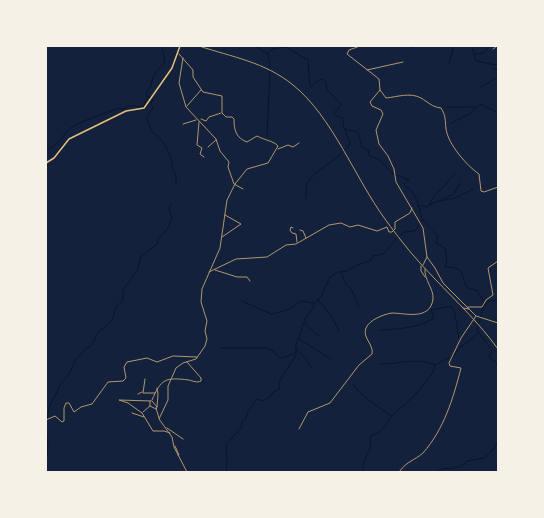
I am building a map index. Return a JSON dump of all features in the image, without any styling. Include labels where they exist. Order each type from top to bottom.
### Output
[{"type":"main road","points":[[46,163],[54,158],[69,139],[126,111],[143,109],[172,68],[179,54],[180,47]]},
{"type":"street","points":[[199,46],[267,68],[293,85],[311,102],[372,200],[391,227],[425,269],[485,332],[498,349]]},
{"type":"street","points":[[360,46],[349,50],[347,54],[379,79],[380,90],[385,97],[403,95],[418,96],[434,107],[440,108],[447,122],[446,130],[459,155],[468,167],[479,174],[481,191],[484,192],[498,187]]},
{"type":"street","points":[[493,49],[497,46]]},
{"type":"street","points":[[179,54],[193,70],[193,77],[201,90],[205,93],[222,96],[222,113],[226,117],[232,117],[234,119],[234,130],[242,140],[247,142],[257,136],[276,144],[278,149]]},
{"type":"street","points":[[183,58],[179,84],[186,107],[216,140],[220,151],[229,162],[228,168],[235,185],[243,189]]},
{"type":"street","points":[[366,70],[402,62]]},
{"type":"street","points":[[186,107],[201,90]]},
{"type":"street","points":[[380,90],[370,103],[382,112],[382,118],[376,128],[379,146],[388,156],[394,170],[395,177],[422,225],[427,257],[435,268],[440,280],[468,308],[477,316],[498,324]]},
{"type":"street","points":[[201,119],[206,121],[209,117],[222,113]]},
{"type":"street","points":[[183,124],[197,120]]},
{"type":"street","points":[[197,120],[197,145],[202,148],[200,154],[204,157]]},
{"type":"street","points":[[208,147],[216,140]]},
{"type":"street","points":[[159,419],[168,400],[168,386],[179,365],[198,357],[207,339],[205,331],[206,321],[202,302],[202,289],[220,248],[227,200],[235,185],[247,170],[268,163],[278,149],[288,145],[293,147],[299,143]]},
{"type":"street","points":[[209,272],[236,259],[265,257],[286,245],[298,243],[326,227],[338,223],[350,227],[358,225],[375,231],[387,226],[388,232],[392,232],[395,229],[395,222],[409,214],[412,208]]},
{"type":"street","points":[[222,237],[240,224],[224,215]]},
{"type":"street","points":[[294,228],[291,227],[290,230],[292,233],[296,234],[298,243]]},
{"type":"street","points":[[300,230],[303,231],[306,238]]},
{"type":"street","points":[[299,429],[308,412],[326,405],[333,400],[359,365],[372,354],[372,346],[365,333],[366,328],[371,322],[388,314],[412,316],[428,308],[433,297],[421,271],[427,257]]},
{"type":"street","points":[[462,308],[481,307],[493,294],[488,268],[498,261]]},
{"type":"street","points":[[425,269],[425,277]]},
{"type":"street","points":[[215,270],[237,277],[247,277],[250,281]]},
{"type":"street","points":[[399,472],[406,463],[423,452],[449,412],[461,368],[450,366],[450,358],[461,338],[477,316]]},
{"type":"street","points":[[47,421],[55,416],[62,422],[64,421],[64,408],[66,403],[74,412],[81,407],[92,404],[108,382],[123,381],[126,378],[124,367],[127,362],[147,358],[157,362],[173,356],[198,357]]},
{"type":"street","points":[[142,413],[150,406],[159,384],[172,379],[201,381],[201,378],[189,367],[187,362]]},
{"type":"street","points":[[143,392],[145,379]]},
{"type":"street","points":[[156,408],[158,394],[157,388]]},
{"type":"street","points":[[138,394],[143,392],[144,394],[155,392]]},
{"type":"street","points":[[151,401],[142,402],[119,399],[120,401],[128,403],[142,413],[153,431],[164,431],[170,433]]},
{"type":"street","points":[[151,401],[156,408],[159,419],[170,433],[178,455],[187,472]]},
{"type":"street","points":[[150,406],[156,408]]},
{"type":"street","points":[[132,413],[144,417]]},
{"type":"street","points":[[166,428],[183,439]]},
{"type":"street","points":[[175,446],[178,455]]},
{"type":"waterway","points":[[162,46],[165,62],[154,76],[151,86],[146,93],[146,95],[153,100],[151,103],[153,108],[146,118],[152,132],[160,138],[169,154],[172,169],[176,175],[176,183]]},
{"type":"waterway","points":[[231,46],[238,46]]},
{"type":"waterway","points":[[255,46],[268,54],[272,49],[286,47],[308,60],[310,86],[319,80],[323,79],[326,82],[327,90],[341,105],[334,113],[336,116],[344,118],[343,126],[345,129],[358,132],[362,147],[369,151],[368,155],[380,160],[392,173],[409,180],[404,184],[415,196],[422,219],[438,236],[436,243],[445,248],[447,260],[445,267],[452,267],[460,271],[468,288],[478,291],[479,295],[482,297],[484,305],[477,330],[491,349],[492,352],[489,356],[490,359],[496,362],[498,367]]},
{"type":"waterway","points":[[449,64],[454,46]]},
{"type":"waterway","points":[[472,46],[476,61],[495,65],[498,64]]},
{"type":"waterway","points":[[475,54],[484,53],[489,46]]},
{"type":"waterway","points":[[267,137],[270,68],[268,54]]},
{"type":"waterway","points":[[493,68],[498,70]]},
{"type":"waterway","points":[[481,87],[498,77]]},
{"type":"waterway","points":[[46,151],[55,145],[77,124],[119,108],[123,109],[131,106],[144,106],[148,96]]},
{"type":"waterway","points":[[451,123],[469,114],[481,104],[498,113]]},
{"type":"waterway","points":[[447,107],[476,107]]},
{"type":"waterway","points":[[306,198],[307,182],[317,172],[339,156],[350,144],[345,129]]},
{"type":"waterway","points":[[429,206],[437,192],[452,178],[455,173]]},
{"type":"waterway","points":[[439,201],[454,194],[460,183]]},
{"type":"waterway","points":[[418,205],[427,207],[435,202],[455,198],[473,189]]},
{"type":"waterway","points":[[46,425],[49,408],[76,359],[86,348],[90,347],[100,330],[106,327],[113,318],[116,307],[123,300],[123,290],[138,269],[140,258],[158,243],[158,240],[168,228],[172,218],[169,208],[171,204]]},
{"type":"waterway","points":[[226,472],[226,445],[241,428],[242,421],[245,420],[248,411],[257,399],[262,401],[270,397],[272,393],[279,389],[280,380],[296,355],[296,345],[305,319],[313,309],[314,303],[321,297],[330,277],[338,272],[347,271],[357,265],[371,260],[373,256],[383,254],[398,237],[405,232],[415,231],[422,220]]},
{"type":"waterway","points":[[341,272],[344,281],[352,290],[359,308]]},
{"type":"waterway","points":[[318,300],[332,317],[339,331]]},
{"type":"waterway","points":[[485,305],[488,301],[498,300]]},
{"type":"waterway","points":[[242,301],[271,314],[288,310],[301,301],[314,303]]},
{"type":"waterway","points":[[381,330],[422,324],[434,318],[431,310],[451,306],[455,314],[459,339]]},
{"type":"waterway","points":[[304,323],[319,336]]},
{"type":"waterway","points":[[363,472],[364,461],[371,446],[371,436],[381,431],[393,415],[415,395],[432,374],[435,365],[453,357],[460,347],[471,340],[478,332]]},
{"type":"waterway","points":[[299,339],[332,360]]},
{"type":"waterway","points":[[221,348],[265,348],[272,350],[279,357],[283,358],[295,353]]},
{"type":"waterway","points":[[296,349],[306,359],[312,369]]},
{"type":"waterway","points":[[381,364],[422,361],[435,365]]},
{"type":"waterway","points":[[353,384],[362,395],[391,416]]},
{"type":"waterway","points":[[46,427],[48,447],[46,463]]},
{"type":"waterway","points":[[436,472],[444,468],[451,469],[465,464],[467,461],[484,458],[493,450],[498,442]]}]
